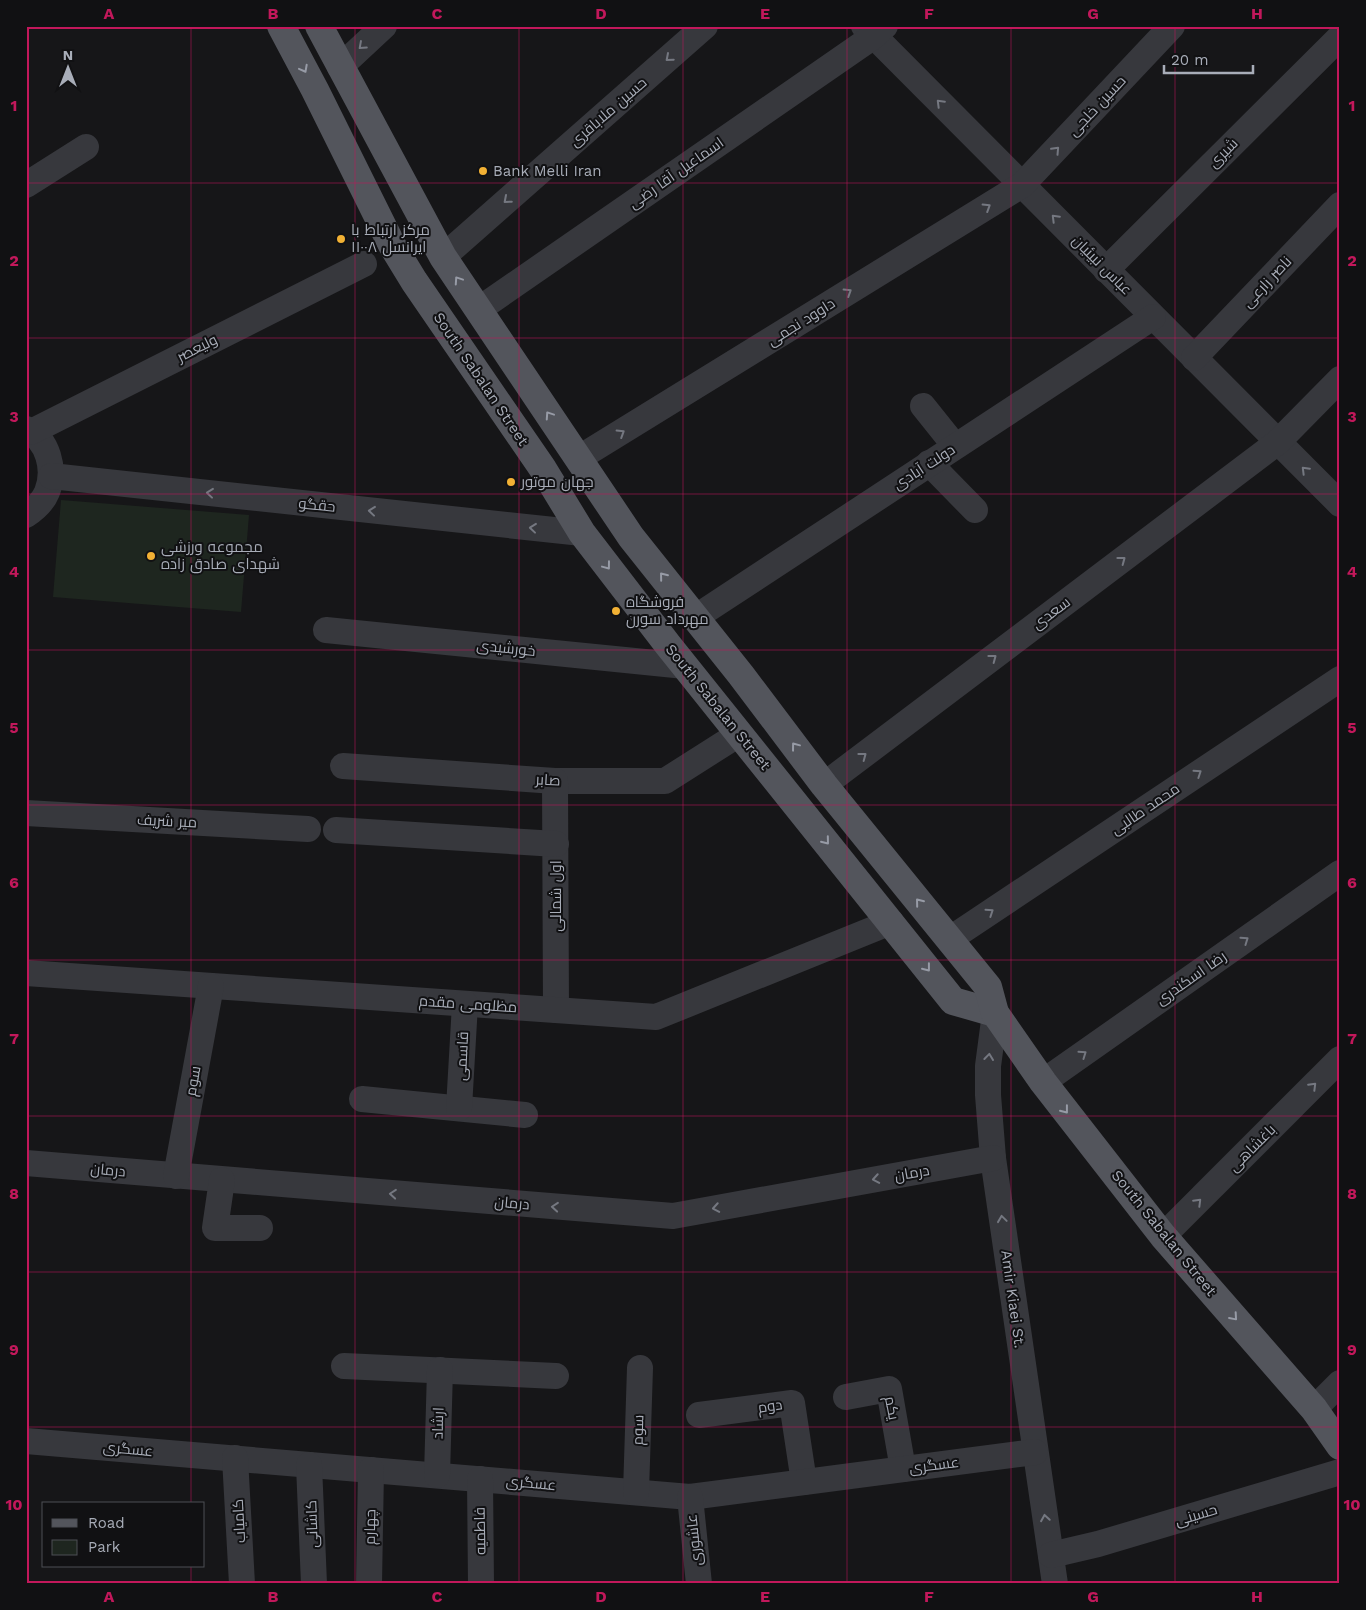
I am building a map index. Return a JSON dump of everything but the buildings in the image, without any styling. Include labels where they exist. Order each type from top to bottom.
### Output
[{"type":"main road","name":"South Sabalan Street","points":[[281,26],[316,90],[392,245],[414,281],[543,468],[582,533],[685,666],[953,1001],[995,1014]]},
{"type":"main road","name":"South Sabalan Street","points":[[319,26],[443,257],[631,537],[696,617],[824,785],[988,988],[995,1014],[1043,1082],[1164,1236],[1314,1409],[1340,1446]]},
{"type":"main road","points":[[414,281],[443,257]]},
{"type":"main road","points":[[543,468],[576,454]]},
{"type":"main road","points":[[796,803],[824,785]]},
{"type":"street","points":[[340,66],[384,26]]},
{"type":"street","name":"حسین ملاباقری","points":[[443,257],[706,26]]},
{"type":"street","name":"حسین خلجی","points":[[1022,185],[1172,26]]},
{"type":"street","name":"عباس نبیئیان","points":[[874,30],[1022,185],[1340,504]]},
{"type":"street","name":"اسماعیل آقا رضی","points":[[478,310],[874,30]]},
{"type":"street","name":"شیری","points":[[1106,270],[1340,37]]},
{"type":"street","points":[[26,186],[86,147]]},
{"type":"street","name":"داوود نجمی","points":[[576,454],[1022,185]]},
{"type":"street","name":"ناصر زارعی","points":[[1194,358],[1340,205]]},
{"type":"street","name":"ولیعصر","points":[[29,430],[364,264]]},
{"type":"street","name":"دولت آبادی","points":[[696,617],[1153,317]]},
{"type":"street","name":"سعدی","points":[[824,785],[1278,442],[1340,379]]},
{"type":"street","points":[[923,406],[955,446]]},
{"type":"street","points":[[26,515],[37,507],[47,493],[51,476],[50,459],[43,444],[29,430]]},
{"type":"street","points":[[929,463],[975,510]]},
{"type":"street","name":"حقگو","points":[[51,476],[582,533]]},
{"type":"street","name":"خورشیدی","points":[[326,630],[685,666]]},
{"type":"street","name":"محمد طالبی","points":[[950,939],[1340,679]]},
{"type":"street","name":"صابر","points":[[343,766],[555,781],[664,781],[740,734]]},
{"type":"street","name":"اول شمالی","points":[[555,781],[556,1010]]},
{"type":"street","name":"میر شریف","points":[[26,813],[308,829]]},
{"type":"street","points":[[336,830],[556,844]]},
{"type":"street","name":"رضا اسکندری","points":[[1043,1082],[1340,873]]},
{"type":"street","name":"مظلومی مقدم","points":[[26,973],[656,1017],[891,922]]},
{"type":"street","name":"سوم","points":[[176,1176],[211,986]]},
{"type":"street","name":"قاسمی","points":[[458,1108],[464,1004]]},
{"type":"street","name":"Amir Kiaei St.","points":[[995,1014],[988,1066],[988,1095],[993,1158],[1055,1584]]},
{"type":"street","name":"باغشاهی","points":[[1164,1236],[1340,1059]]},
{"type":"street","points":[[362,1099],[525,1115]]},
{"type":"street","name":"درمان","points":[[26,1163],[672,1216],[993,1158]]},
{"type":"street","points":[[222,1180],[215,1228],[260,1228]]},
{"type":"street","points":[[344,1366],[556,1376]]},
{"type":"street","name":"سوم","points":[[636,1492],[640,1368]]},
{"type":"street","name":"ارشاد","points":[[437,1475],[440,1370]]},
{"type":"street","points":[[1314,1409],[1340,1383]]},
{"type":"street","name":"یکم","points":[[846,1397],[889,1389],[903,1469]]},
{"type":"street","name":"دوم","points":[[699,1415],[792,1403],[804,1482]]},
{"type":"street","name":"عسگری","points":[[26,1441],[690,1497],[1035,1452]]},
{"type":"street","name":"کامیاب","points":[[235,1458],[242,1584]]},
{"type":"street","name":"کاشانی","points":[[309,1465],[314,1584]]},
{"type":"street","name":"چهارم","points":[[369,1584],[371,1470]]},
{"type":"street","name":"حسینی","points":[[1051,1556],[1098,1544],[1340,1472]]},
{"type":"street","name":"فاطمیه","points":[[480,1479],[481,1584]]},
{"type":"street","name":"عاشوری","points":[[690,1497],[699,1584]]},
{"type":"green space","name":"مجموعه ورزشی شهدای صادق زاده","points":[[61,500],[249,515],[241,612],[53,597]]},
{"type":"place","name":"Bank Melli Iran","points":[[483,171]]},
{"type":"place","name":"مرکز ارتباط با ایرانسل ۱۱۰۰۸","points":[[341,239]]},
{"type":"place","name":"جهان موتور","points":[[511,482]]},
{"type":"place","name":"مجموعه ورزشی شهدای صادق زاده","points":[[151,556]]},
{"type":"place","name":"فروشگاه مهرداد سورن","points":[[616,611]]}]
